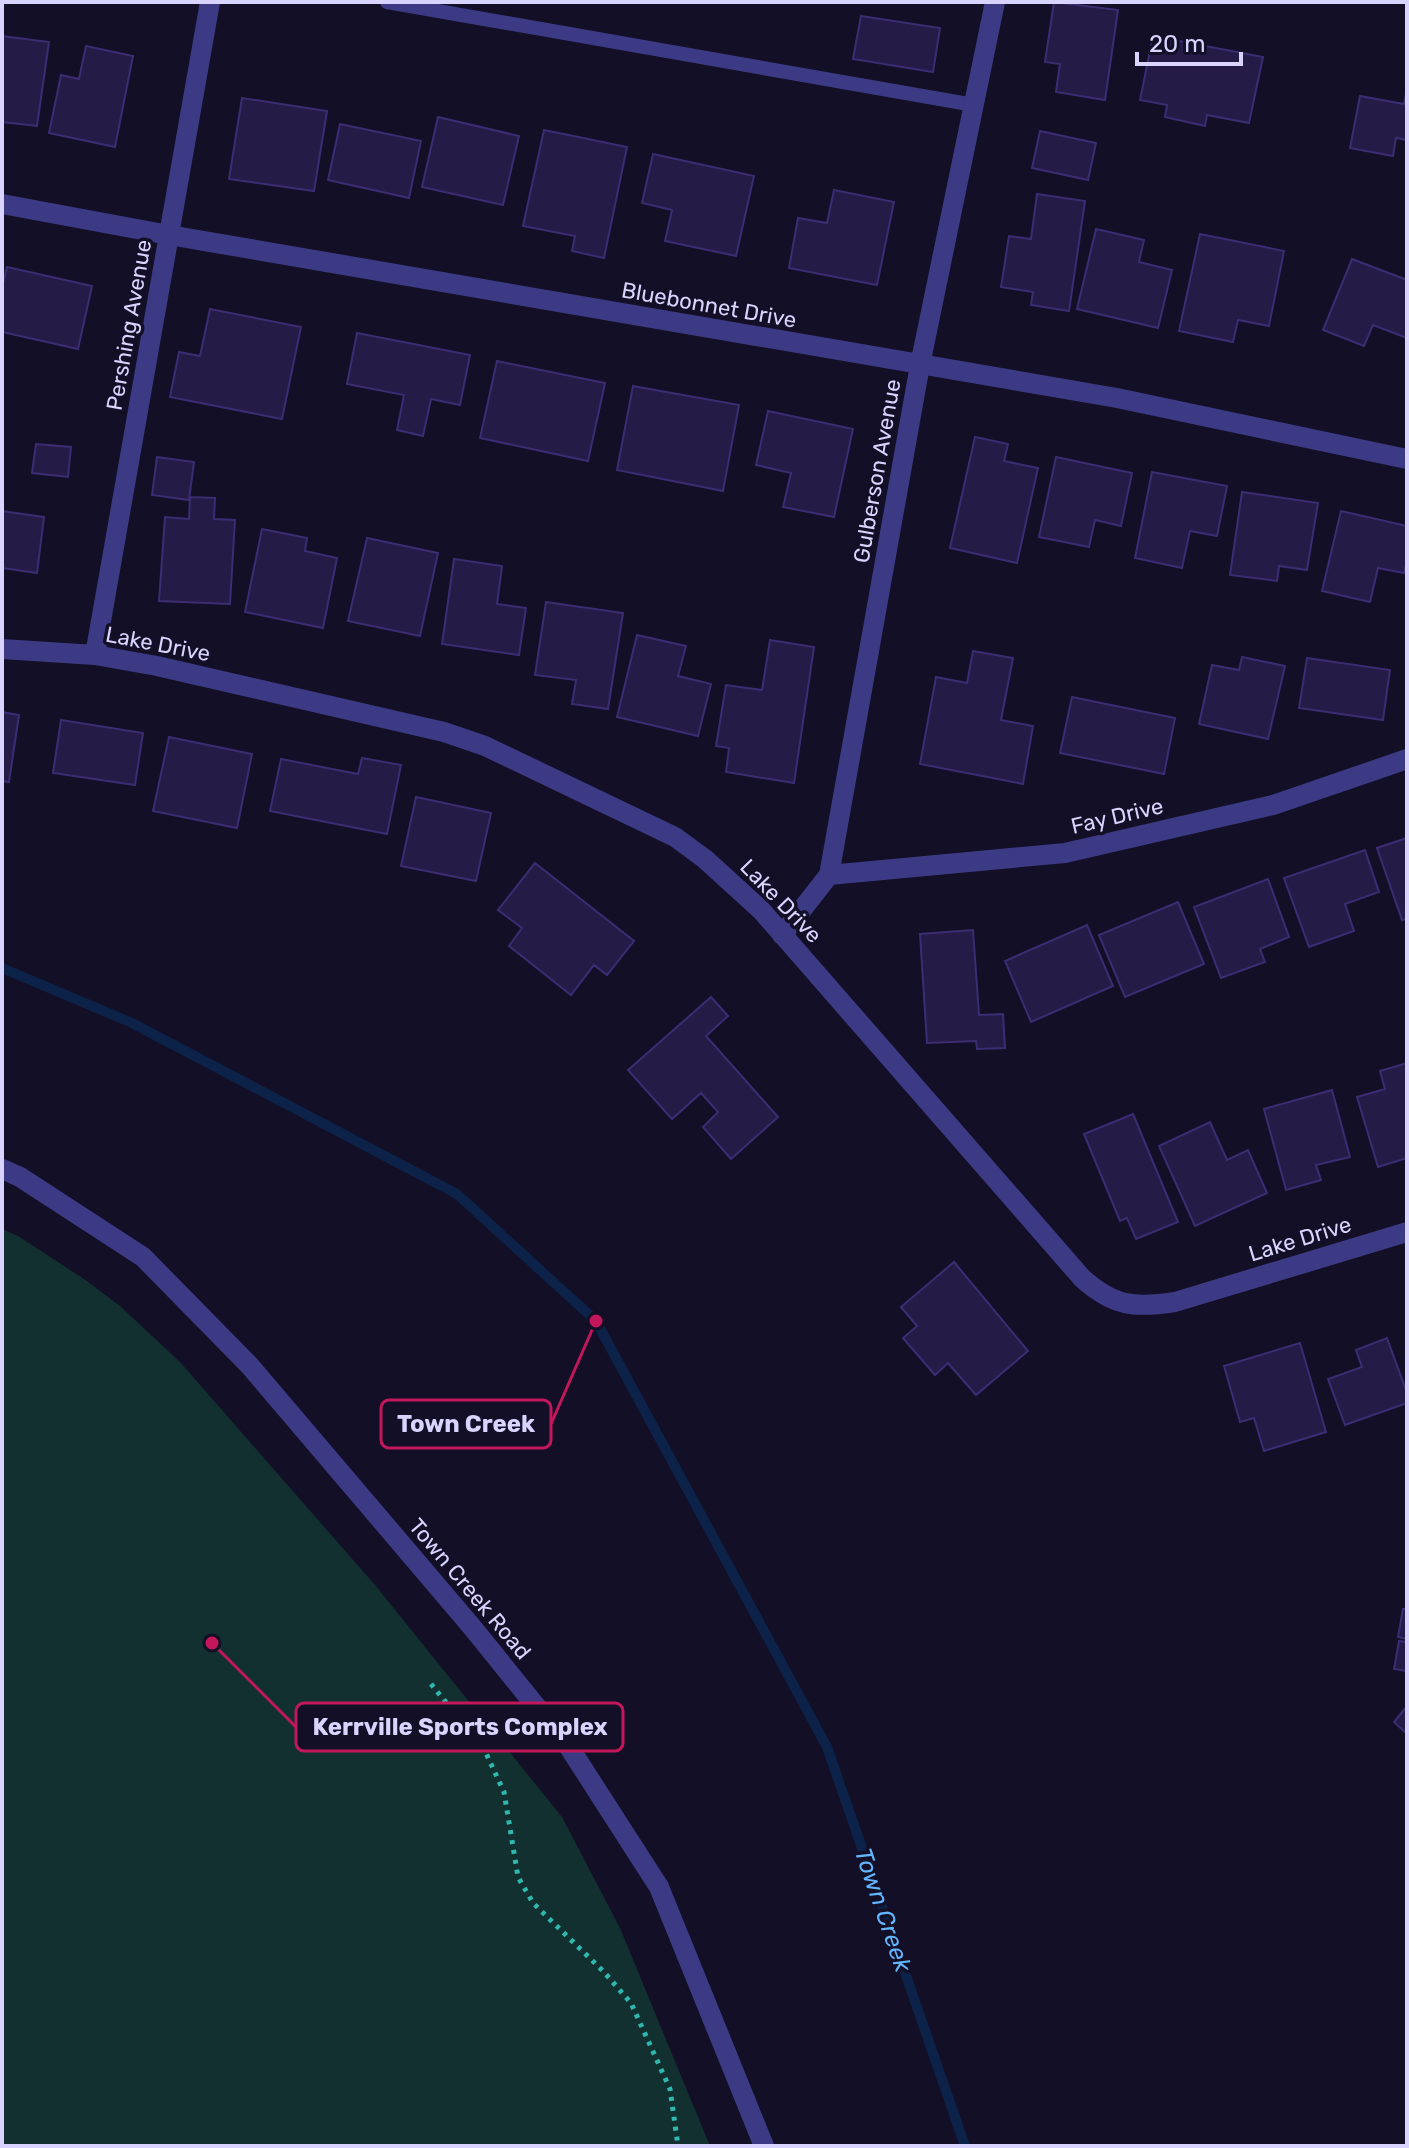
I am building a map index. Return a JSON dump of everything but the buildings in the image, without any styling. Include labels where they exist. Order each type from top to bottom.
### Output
[{"type":"street","name":"Pershing Avenue","points":[[95,655],[210,2]]},
{"type":"street","name":"Gulberson Avenue","points":[[782,935],[829,875],[920,365],[995,2]]},
{"type":"street","name":"Bluebonnet Drive","points":[[2,204],[1117,398],[1407,459]]},
{"type":"street","name":"Lake Drive","points":[[2,649],[95,655],[157,666],[429,728],[485,746],[675,837],[705,859],[761,910],[1082,1278],[1099,1293],[1122,1304],[1149,1306],[1175,1302],[1407,1232]]},
{"type":"street","name":"Fay Drive","points":[[829,875],[1065,853],[1273,805],[1407,759]]},
{"type":"street","name":"Town Creek Road","points":[[2,1169],[20,1177],[143,1257],[250,1366],[462,1615],[569,1747],[659,1887],[764,2146]]},
{"type":"lane","points":[[387,2],[974,105]]},
{"type":"path","points":[[431,1684],[484,1749],[504,1792],[518,1877],[533,1903],[631,2003],[670,2089],[678,2146]]},
{"type":"green space","points":[[2,1229],[87,1281],[120,1306],[180,1362],[375,1585],[562,1817],[620,1928],[710,2146],[2,2146]]},
{"type":"waterway","name":"Town Creek","points":[[2,968],[132,1023],[457,1194],[596,1321],[827,1747],[965,2146]]},
{"type":"place","name":"Town Creek","points":[[596,1321]]},
{"type":"place","name":"Kerrville Sports Complex","points":[[212,1643]]}]
